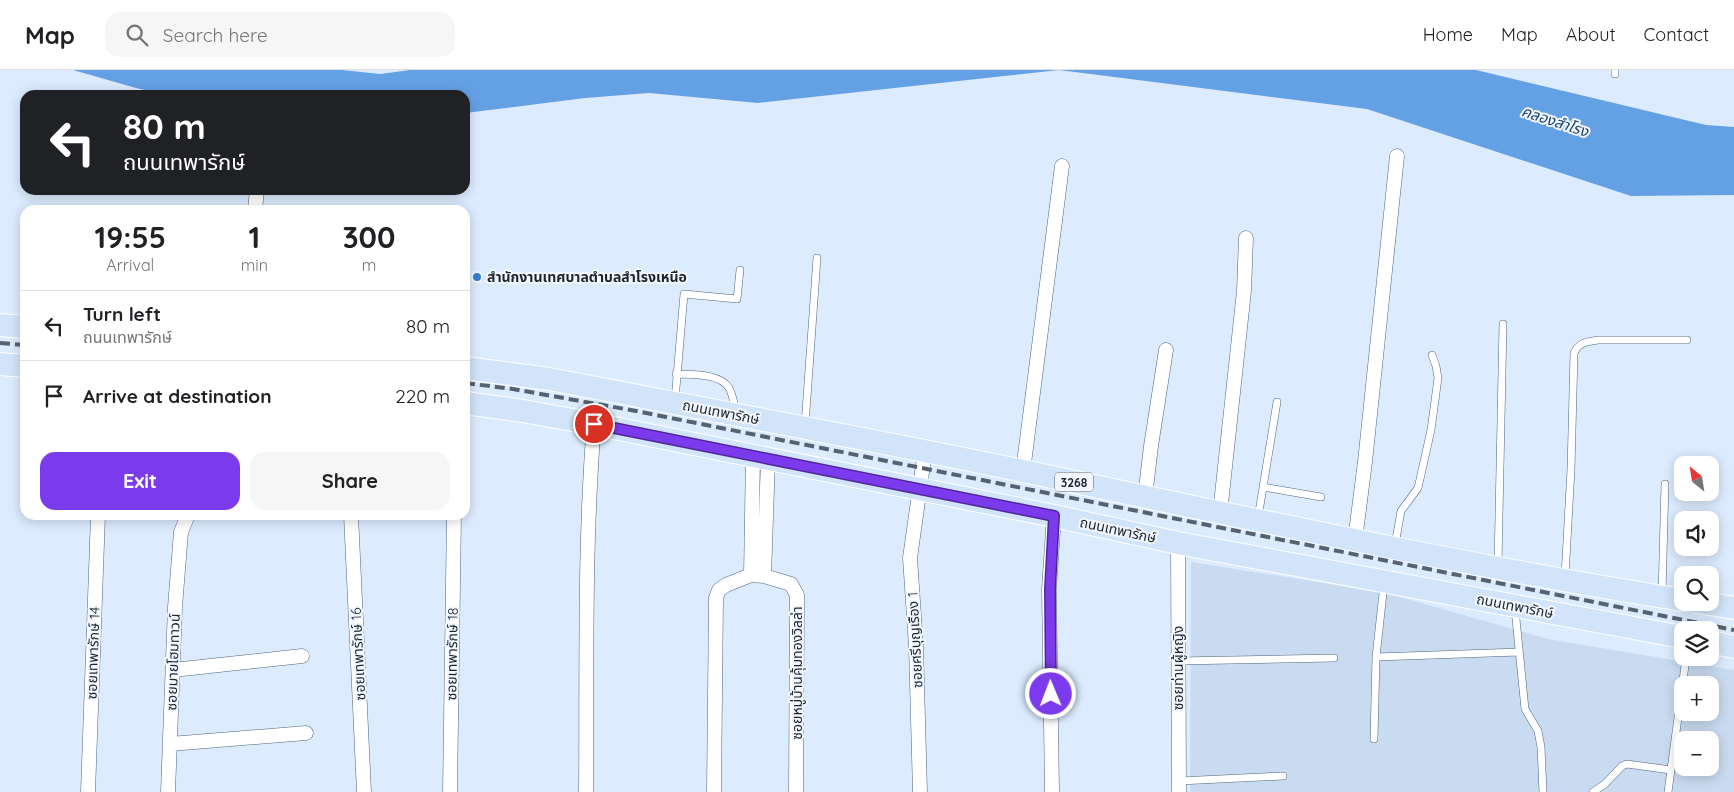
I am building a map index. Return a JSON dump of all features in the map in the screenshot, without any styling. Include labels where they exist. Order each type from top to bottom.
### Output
[{"type":"main road","points":[[0,325],[20,327]]},
{"type":"main road","points":[[0,364],[20,366]]},
{"type":"main road","name":"ถนนเทพารักษ์","points":[[470,369],[549,379],[805,428],[1023,471],[1257,521],[1672,599]]},
{"type":"main road","name":"ถนนเทพารักษ์","points":[[470,404],[594,424],[1054,516],[1178,543],[1674,636]]},
{"type":"main road","points":[[1719,606],[1734,608]]},
{"type":"main road","points":[[1719,644],[1734,646]]},
{"type":"street","points":[[1355,540],[1397,156]]},
{"type":"street","points":[[1023,471],[1062,166]]},
{"type":"street","points":[[1220,513],[1243,299],[1246,238]]},
{"type":"street","points":[[1145,497],[1166,350]]},
{"type":"street","points":[[586,792],[586,604],[590,475],[594,424]]},
{"type":"street","name":"ซอยศรีบุญเรือง 1","points":[[920,792],[916,646],[910,558],[925,452]]},
{"type":"street","points":[[714,792],[716,598],[718,590],[726,585],[757,575],[760,458]]},
{"type":"street","points":[[1052,792],[1050,589],[1054,516]]},
{"type":"street","name":"ซอยเทพารักษ์ 14","points":[[88,792],[98,520]]},
{"type":"street","points":[[177,520],[181,532]]},
{"type":"street","points":[[181,532],[186,520]]},
{"type":"street","name":"ซอยเทพารักษ์ 16","points":[[351,520],[364,792]]},
{"type":"street","name":"ซอยเทพารักษ์ 18","points":[[450,792],[454,520]]},
{"type":"street","name":"ซอยมายโฮมทาวน์","points":[[168,792],[175,607],[181,532]]},
{"type":"street","name":"ซอยท่านผู้หญิง","points":[[1178,543],[1179,786]]},
{"type":"street","name":"ซอยหมู่บ้านคุ้มทองวิลล่า","points":[[757,575],[791,584],[797,595],[796,792]]},
{"type":"street","points":[[174,670],[302,656]]},
{"type":"street","points":[[170,744],[306,733]]},
{"type":"lane","points":[[805,428],[817,258]]},
{"type":"lane","points":[[674,403],[684,294],[737,298],[740,270]]},
{"type":"lane","points":[[1498,567],[1503,324]]},
{"type":"lane","points":[[1565,580],[1571,469],[1574,353],[1577,346],[1584,342],[1598,340],[1687,340]]},
{"type":"lane","points":[[1394,547],[1401,511],[1418,488],[1431,430],[1438,378],[1432,355]]},
{"type":"lane","points":[[676,374],[723,380],[731,391],[737,415]]},
{"type":"lane","points":[[1257,521],[1277,402]]},
{"type":"lane","points":[[1665,484],[1672,599]]},
{"type":"lane","points":[[1262,487],[1321,497]]},
{"type":"lane","points":[[1374,738],[1376,657],[1385,581]]},
{"type":"lane","points":[[1515,606],[1526,709],[1538,731],[1541,747],[1543,792]]},
{"type":"lane","points":[[1376,657],[1519,652]]},
{"type":"lane","points":[[1178,662],[1334,658]]},
{"type":"lane","points":[[1668,792],[1685,666]]},
{"type":"lane","points":[[1593,792],[1605,784],[1622,766],[1627,764],[1671,770]]},
{"type":"lane","points":[[1179,786],[1282,776]]},
{"type":"shaded area","points":[[1191,562],[1386,593],[1548,639],[1674,660],[1674,666],[1710,666],[1734,670],[1734,792],[1190,792]]},
{"type":"water","points":[[73,70],[342,70],[380,74],[410,70],[1059,70],[758,103],[649,93],[585,98],[470,112],[470,90],[145,90]]},
{"type":"water","name":"คลองสำโรง","points":[[1059,70],[1476,70],[1706,125],[1734,127],[1734,195],[1631,196],[1367,109]]},
{"type":"railway","points":[[0,343],[20,345]]},
{"type":"railway","points":[[470,384],[513,389],[636,411],[1734,630]]},
{"type":"place","name":"สำนักงานเทศบาลตำบลสำโรงเหนือ","points":[[477,277]]},
{"type":"route","points":[[594,424],[1054,516],[1050,589],[1051,694]]}]
